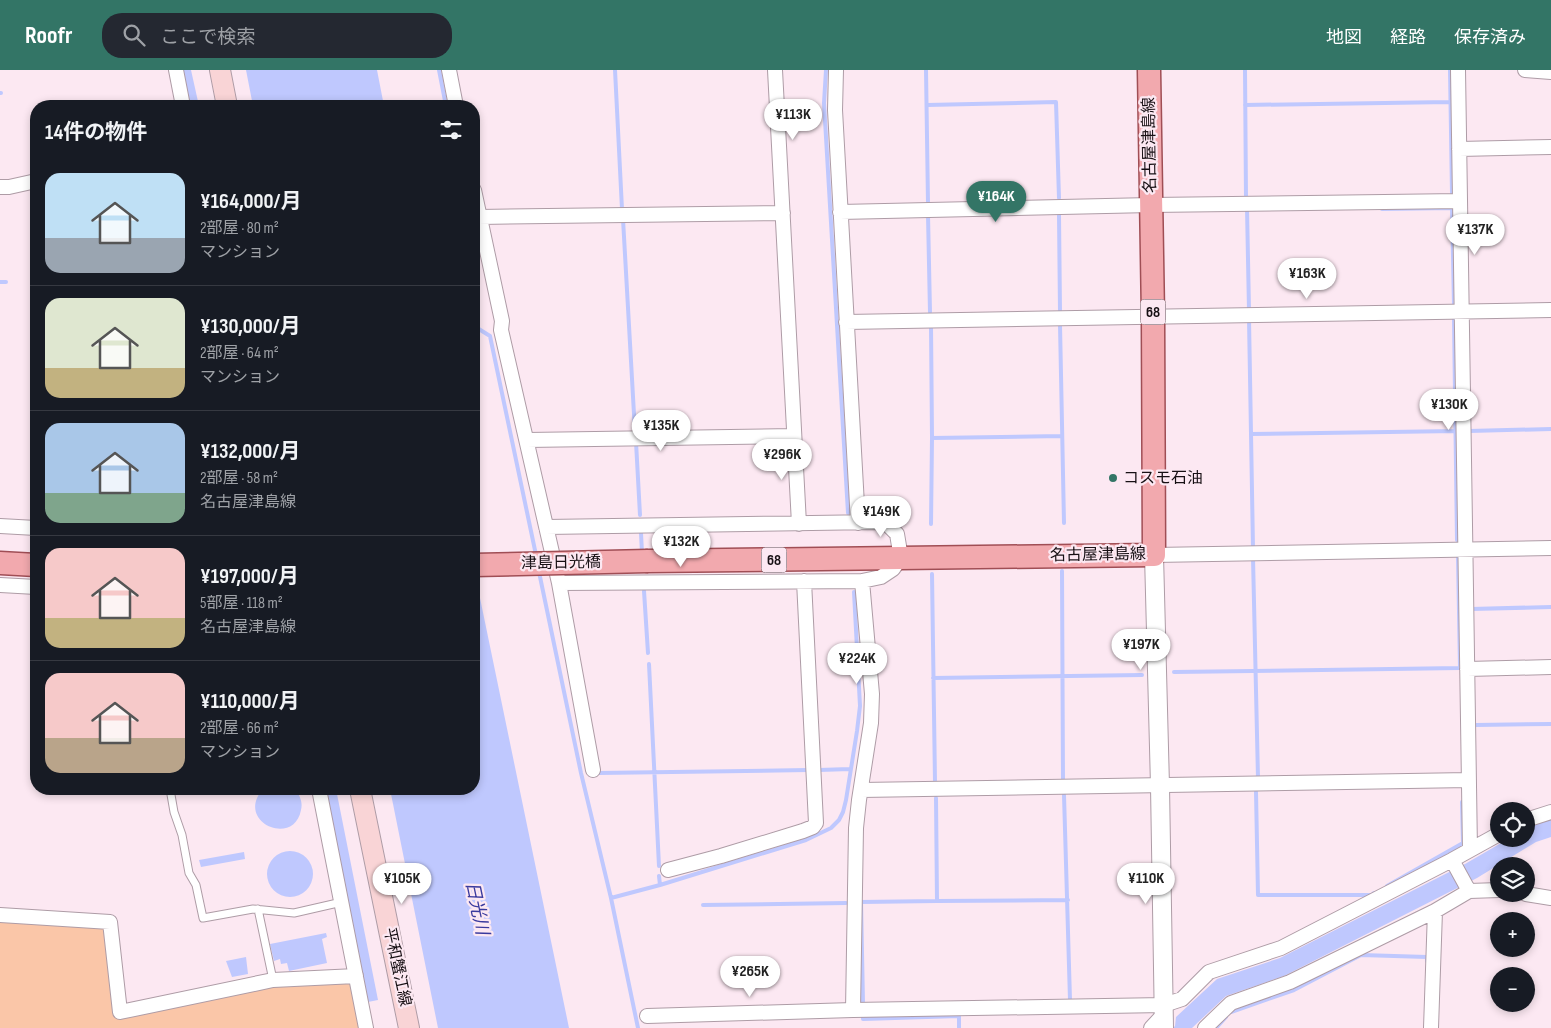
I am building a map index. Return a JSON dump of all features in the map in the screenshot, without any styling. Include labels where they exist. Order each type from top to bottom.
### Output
[{"type":"main road","points":[[220,70],[226,100]]},
{"type":"main road","name":"名古屋津島線","points":[[648,562],[1154,555],[1149,70]]},
{"type":"main road","name":"津島日光橋","points":[[480,564],[648,562]]},
{"type":"main road","points":[[0,563],[30,565]]},
{"type":"main road","name":"平和蟹江線","points":[[361,795],[409,1028]]},
{"type":"street","points":[[176,70],[181,100]]},
{"type":"street","points":[[449,70],[455,100]]},
{"type":"street","points":[[775,70],[799,524]]},
{"type":"street","points":[[836,70],[835,110],[858,523]]},
{"type":"street","points":[[1458,70],[1470,850]]},
{"type":"street","points":[[1525,70],[1551,72]]},
{"type":"street","points":[[1459,149],[1551,147]]},
{"type":"street","points":[[0,187],[30,182]]},
{"type":"street","points":[[840,212],[1460,201]]},
{"type":"street","points":[[593,770],[559,583],[501,330],[502,321],[480,217],[783,213]]},
{"type":"street","points":[[846,322],[1551,310]]},
{"type":"street","points":[[527,440],[794,436]]},
{"type":"street","points":[[546,527],[877,522],[888,525],[897,534],[900,558],[893,569],[881,577],[862,581],[559,583]]},
{"type":"street","points":[[0,526],[30,528]]},
{"type":"street","points":[[1162,1020],[1160,786],[1154,555],[1551,548]]},
{"type":"street","points":[[668,870],[794,834],[813,827],[816,823],[804,581]]},
{"type":"street","points":[[853,1010],[856,828],[871,723],[872,694],[862,581]]},
{"type":"street","points":[[0,585],[30,587]]},
{"type":"street","points":[[1467,669],[1551,667]]},
{"type":"street","points":[[860,790],[1468,780]]},
{"type":"street","points":[[320,795],[366,1028]]},
{"type":"street","points":[[1535,817],[1551,812]]},
{"type":"street","points":[[647,1016],[853,1010],[1162,1020],[1209,972],[1281,948],[1454,862],[1490,839]]},
{"type":"street","points":[[1454,862],[1468,889]]},
{"type":"street","points":[[1205,1028],[1231,1003],[1290,982],[1435,911],[1468,889],[1490,890]]},
{"type":"street","points":[[1535,895],[1551,898]]},
{"type":"street","points":[[1431,1028],[1435,911]]},
{"type":"street","points":[[0,915],[110,922],[120,1012],[273,980],[356,976]]},
{"type":"lane","points":[[171,795],[174,812],[182,835],[189,873],[196,885],[203,918],[253,909],[294,913],[342,902]]},
{"type":"lane","points":[[258,909],[273,980]]},
{"type":"shaded area","points":[[0,920],[105,927],[108,931],[116,1018],[258,987],[349,981],[359,1028],[0,1028]]},
{"type":"water","points":[[181,70],[191,70],[198,100],[187,100]]},
{"type":"water","points":[[246,70],[377,70],[383,100],[252,100]]},
{"type":"water","name":"日光川","points":[[480,598],[569,1028],[438,1028],[391,795],[480,795]]},
{"type":"water","points":[[260,795],[298,795],[302,804],[296,821],[288,827],[278,829],[268,826],[260,820],[256,812],[256,801]]},
{"type":"water","points":[[326,795],[337,795],[378,1000],[368,1002]]},
{"type":"water","points":[[1551,819],[1551,837],[1535,843],[1535,825]]},
{"type":"water","points":[[1494,847],[1528,847],[1511,857],[1490,857],[1490,870],[1477,878],[1284,976],[1226,996],[1192,1028],[1173,1028],[1176,1017],[1217,979],[1280,958],[1465,864]]},
{"type":"water","points":[[290,851],[303,855],[309,861],[313,874],[309,887],[303,893],[290,897],[277,893],[271,887],[267,874],[271,861],[277,855]]},
{"type":"water","points":[[244,852],[245,859],[201,867],[199,860]]},
{"type":"water","points":[[326,933],[327,937],[322,939],[327,963],[289,971],[287,963],[281,964],[280,959],[274,961],[270,944]]},
{"type":"water","points":[[246,957],[248,974],[232,977],[226,961]]},
{"type":"waterway","points":[[439,70],[445,100]]},
{"type":"waterway","points":[[615,70],[622,209]]},
{"type":"waterway","points":[[826,70],[824,103],[848,513]]},
{"type":"waterway","points":[[926,70],[928,203]]},
{"type":"waterway","points":[[1245,70],[1246,199]]},
{"type":"waterway","points":[[1450,70],[1452,193]]},
{"type":"waterway","points":[[927,105],[1056,102],[1059,198]]},
{"type":"waterway","points":[[1245,105],[1450,102]]},
{"type":"waterway","points":[[1452,207],[1454,305]]},
{"type":"waterway","points":[[1247,208],[1249,310]]},
{"type":"waterway","points":[[1382,209],[1452,208]]},
{"type":"waterway","points":[[928,215],[930,312]]},
{"type":"waterway","points":[[1059,215],[1060,311]]},
{"type":"waterway","points":[[623,219],[635,432]]},
{"type":"waterway","points":[[0,282],[6,282]]},
{"type":"waterway","points":[[1249,319],[1253,548]]},
{"type":"waterway","points":[[1454,319],[1457,540]]},
{"type":"waterway","points":[[1060,325],[1064,523]]},
{"type":"waterway","points":[[931,326],[931,524]]},
{"type":"waterway","points":[[480,330],[490,336],[536,555]]},
{"type":"waterway","points":[[1469,431],[1551,429]]},
{"type":"waterway","points":[[1251,434],[1456,431]]},
{"type":"waterway","points":[[932,438],[1062,436]]},
{"type":"waterway","points":[[636,442],[640,515]]},
{"type":"waterway","points":[[641,533],[642,553]]},
{"type":"waterway","points":[[1458,557],[1460,667]]},
{"type":"waterway","points":[[1253,558],[1258,778]]},
{"type":"waterway","points":[[1062,571],[1063,781]]},
{"type":"waterway","points":[[539,572],[581,773],[611,898],[638,1028]]},
{"type":"waterway","points":[[932,574],[935,782]]},
{"type":"waterway","points":[[644,591],[648,653]]},
{"type":"waterway","points":[[611,898],[660,885],[806,840],[831,828],[839,820],[846,800],[860,706],[854,592]]},
{"type":"waterway","points":[[1471,609],[1551,607]]},
{"type":"waterway","points":[[649,664],[659,866]]},
{"type":"waterway","points":[[1174,672],[1460,668]]},
{"type":"waterway","points":[[933,678],[1142,675]]},
{"type":"waterway","points":[[1476,725],[1551,724]]},
{"type":"waterway","points":[[819,770],[850,769]]},
{"type":"waterway","points":[[598,773],[808,770]]},
{"type":"waterway","points":[[1256,792],[1258,895],[1372,895],[1374,893]]},
{"type":"waterway","points":[[1064,795],[1070,1000]]},
{"type":"waterway","points":[[863,1003],[861,902],[937,901],[936,798]]},
{"type":"waterway","points":[[1387,886],[1463,843],[1462,802]]},
{"type":"waterway","points":[[659,876],[660,885]]},
{"type":"waterway","points":[[937,901],[1068,900]]},
{"type":"waterway","points":[[703,905],[846,903]]},
{"type":"waterway","points":[[1231,1012],[1294,990],[1361,955],[1427,957],[1427,961]]},
{"type":"waterway","points":[[863,1016],[863,1019],[959,1016],[959,1028]]},
{"type":"waterway","points":[[1216,1028],[1226,1017]]},
{"type":"place","name":"コスモ石油","points":[[1113,478]]}]
